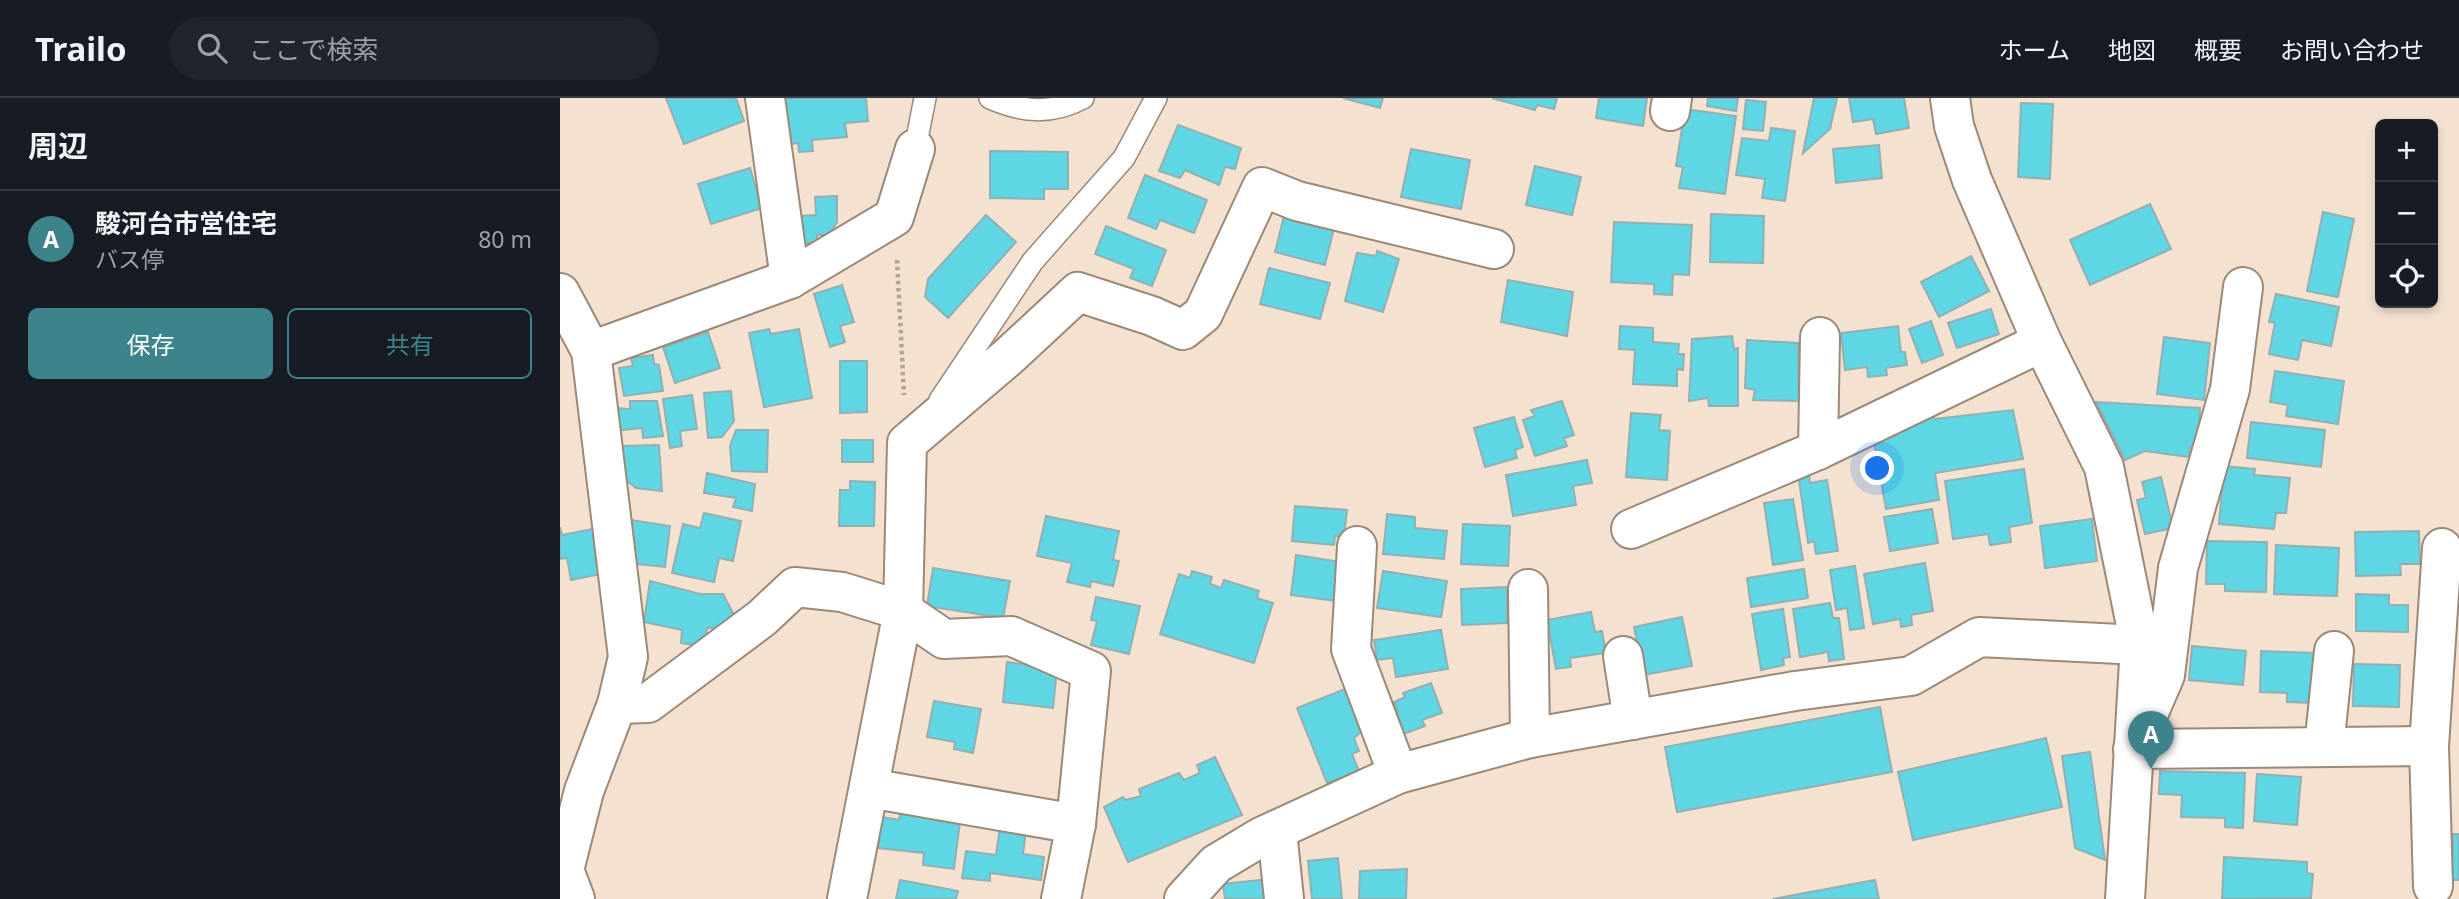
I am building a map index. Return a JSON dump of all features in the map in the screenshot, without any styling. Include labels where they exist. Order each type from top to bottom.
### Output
[{"type":"street","points":[[765,98],[790,279]]},
{"type":"street","points":[[1950,98],[1954,126],[1972,180],[2042,342],[2104,467],[2140,645],[2125,899]]},
{"type":"street","points":[[591,351],[790,279],[894,217],[915,149]]},
{"type":"street","points":[[847,899],[903,611],[912,440],[1078,292],[1152,316],[1183,330],[1203,314],[1262,187],[1297,201],[1494,249]]},
{"type":"street","points":[[2133,749],[2165,675],[2178,568],[2230,390],[2243,287]]},
{"type":"street","points":[[560,293],[591,351],[628,657],[617,704],[583,791],[564,870],[575,899]]},
{"type":"street","points":[[1818,450],[1820,337]]},
{"type":"street","points":[[1631,529],[1818,450],[2042,342]]},
{"type":"street","points":[[1357,546],[1351,649],[1398,774]]},
{"type":"street","points":[[2433,886],[2429,746],[2442,548]]},
{"type":"street","points":[[617,704],[648,704],[762,618],[795,587],[842,592],[903,611],[944,639],[1011,636],[1091,671],[1076,824],[1061,899]]},
{"type":"street","points":[[1528,589],[1530,738]]},
{"type":"street","points":[[1184,899],[1216,864],[1261,837],[1398,774],[1530,738],[1795,691],[1911,676],[1979,637],[2140,645]]},
{"type":"street","points":[[2324,747],[2334,651]]},
{"type":"street","points":[[1623,656],[1633,720]]},
{"type":"street","points":[[2133,749],[2429,746]]},
{"type":"street","points":[[869,788],[1076,824]]},
{"type":"street","points":[[1277,831],[1284,899]]},
{"type":"lane","points":[[915,149],[925,98]]},
{"type":"lane","points":[[989,98],[1023,110],[1066,107],[1083,98]]},
{"type":"lane","points":[[912,440],[1033,261],[1124,158],[1156,98]]},
{"type":"path","points":[[894,217],[912,440]]},
{"type":"building","points":[[666,98],[736,98],[744,121],[684,144]]},
{"type":"building","points":[[780,98],[866,98],[868,121],[845,123],[847,137],[812,140],[813,151],[799,152],[798,143],[791,144],[790,136],[783,137]]},
{"type":"building","points":[[1343,98],[1383,98],[1380,108]]},
{"type":"building","points":[[1492,98],[1557,98],[1554,109],[1537,105],[1535,110]]},
{"type":"building","points":[[1599,98],[1647,98],[1643,126],[1596,118]]},
{"type":"building","points":[[1708,98],[1738,98],[1736,111],[1707,106]]},
{"type":"building","points":[[1814,98],[1837,98],[1830,129],[1803,153]]},
{"type":"building","points":[[1849,98],[1904,98],[1909,128],[1876,134],[1873,119],[1853,122]]},
{"type":"building","points":[[1746,100],[1766,102],[1763,131],[1743,129]]},
{"type":"building","points":[[2021,103],[2053,104],[2050,179],[2018,177]]},
{"type":"building","points":[[1685,109],[1736,116],[1725,194],[1679,188],[1683,167],[1676,166]]},
{"type":"building","points":[[1178,125],[1241,148],[1235,169],[1225,167],[1219,185],[1185,170],[1180,178],[1159,171]]},
{"type":"building","points":[[1771,128],[1795,131],[1785,201],[1762,198],[1765,179],[1736,175],[1742,138],[1769,141]]},
{"type":"building","points":[[1879,145],[1882,178],[1836,183],[1833,149]]},
{"type":"building","points":[[1411,149],[1470,160],[1461,209],[1401,197]]},
{"type":"building","points":[[990,151],[1068,152],[1068,189],[1044,189],[1044,199],[990,198]]},
{"type":"building","points":[[1535,166],[1581,177],[1572,215],[1526,205]]},
{"type":"building","points":[[750,168],[762,208],[711,224],[698,184]]},
{"type":"building","points":[[1145,175],[1207,200],[1194,233],[1160,220],[1156,229],[1128,218]]},
{"type":"building","points":[[837,196],[837,222],[829,235],[817,235],[817,243],[801,243],[800,216],[816,215],[815,197]]},
{"type":"building","points":[[2150,204],[2171,249],[2090,285],[2070,240]]},
{"type":"building","points":[[2323,212],[2354,219],[2338,297],[2307,291]]},
{"type":"building","points":[[1711,214],[1764,216],[1763,263],[1710,262]]},
{"type":"building","points":[[986,215],[1016,242],[948,318],[925,297],[928,279]]},
{"type":"building","points":[[1284,216],[1334,228],[1325,265],[1275,252]]},
{"type":"building","points":[[1614,222],[1692,225],[1689,275],[1673,274],[1672,295],[1654,294],[1654,284],[1611,282]]},
{"type":"building","points":[[1106,226],[1166,250],[1152,286],[1130,278],[1134,269],[1095,254]]},
{"type":"building","points":[[1377,251],[1399,259],[1383,312],[1345,301],[1357,253],[1376,256]]},
{"type":"building","points":[[1971,256],[1989,291],[1939,317],[1921,282]]},
{"type":"building","points":[[1269,268],[1330,283],[1320,319],[1260,304]]},
{"type":"building","points":[[1508,280],[1573,292],[1567,336],[1501,322]]},
{"type":"building","points":[[842,285],[854,322],[840,326],[845,342],[830,347],[814,294]]},
{"type":"building","points":[[2276,294],[2339,307],[2331,346],[2302,340],[2298,360],[2269,354],[2275,323],[2269,322]]},
{"type":"building","points":[[1991,309],[1999,334],[1957,348],[1948,323]]},
{"type":"building","points":[[1931,321],[1943,355],[1922,363],[1909,329]]},
{"type":"building","points":[[1620,326],[1653,328],[1653,342],[1679,344],[1678,354],[1684,354],[1683,370],[1677,369],[1677,386],[1633,384],[1635,350],[1619,349]]},
{"type":"building","points":[[1898,326],[1901,352],[1905,352],[1907,365],[1886,368],[1887,375],[1868,377],[1867,367],[1845,370],[1841,333]]},
{"type":"building","points":[[769,329],[771,334],[799,329],[812,398],[764,407],[749,333]]},
{"type":"building","points":[[708,332],[720,368],[675,383],[663,347]]},
{"type":"building","points":[[1732,336],[1734,349],[1738,348],[1738,406],[1709,406],[1708,398],[1689,401],[1692,339]]},
{"type":"building","points":[[2164,337],[2210,343],[2204,400],[2157,394]]},
{"type":"building","points":[[1747,340],[1798,343],[1799,401],[1753,400],[1755,390],[1745,388]]},
{"type":"building","points":[[653,355],[654,364],[659,365],[663,391],[624,396],[619,368],[633,366],[631,358]]},
{"type":"building","points":[[840,361],[867,361],[867,412],[840,413]]},
{"type":"building","points":[[2275,371],[2344,381],[2338,424],[2286,416],[2288,405],[2270,402]]},
{"type":"building","points":[[731,391],[734,421],[722,437],[708,438],[704,393]]},
{"type":"building","points":[[692,395],[697,429],[680,431],[682,446],[670,448],[663,399]]},
{"type":"building","points":[[630,401],[657,401],[663,436],[643,438],[642,428],[616,431],[615,408],[630,409]]},
{"type":"building","points":[[1562,401],[1574,435],[1564,438],[1567,446],[1535,456],[1523,420],[1535,416],[1531,410]]},
{"type":"building","points":[[2096,402],[2200,408],[2198,448],[2190,447],[2189,457],[2145,451],[2125,460]]},
{"type":"building","points":[[1933,408],[1934,419],[2013,410],[2023,459],[1935,473],[1939,500],[1886,509],[1873,436]]},
{"type":"building","points":[[1631,413],[1661,415],[1659,430],[1670,431],[1667,480],[1626,477]]},
{"type":"building","points":[[1514,417],[1523,447],[1515,450],[1517,458],[1485,467],[1474,428]]},
{"type":"building","points":[[2251,422],[2325,430],[2321,467],[2247,458]]},
{"type":"building","points":[[736,430],[768,430],[767,472],[732,471],[730,446]]},
{"type":"building","points":[[842,440],[873,440],[873,462],[842,462]]},
{"type":"building","points":[[659,445],[662,491],[636,488],[621,476],[620,446]]},
{"type":"building","points":[[1587,460],[1592,483],[1573,486],[1576,505],[1513,516],[1506,475]]},
{"type":"building","points":[[2224,466],[2255,469],[2254,475],[2290,478],[2286,513],[2276,513],[2274,529],[2219,524]]},
{"type":"building","points":[[2024,469],[2032,523],[2009,527],[2011,542],[1990,545],[1988,534],[1953,539],[1945,481]]},
{"type":"building","points":[[1809,472],[1810,483],[1827,480],[1838,551],[1816,554],[1814,541],[1808,543],[1798,473]]},
{"type":"building","points":[[707,473],[755,484],[752,511],[733,507],[736,498],[704,493]]},
{"type":"building","points":[[2161,477],[2173,528],[2145,534],[2137,500],[2146,498],[2142,482]]},
{"type":"building","points":[[850,481],[875,482],[874,526],[839,526],[840,490],[850,490]]},
{"type":"building","points":[[1793,499],[1803,560],[1773,565],[1764,503]]},
{"type":"building","points":[[1295,506],[1347,510],[1344,537],[1335,536],[1334,545],[1292,541]]},
{"type":"building","points":[[1932,509],[1938,543],[1890,551],[1884,517]]},
{"type":"building","points":[[704,513],[741,521],[733,561],[719,558],[714,582],[672,573],[683,524],[700,528]]},
{"type":"building","points":[[1387,514],[1415,517],[1415,528],[1447,531],[1444,559],[1383,554]]},
{"type":"building","points":[[1046,516],[1119,531],[1113,560],[1119,561],[1113,586],[1091,581],[1090,587],[1067,582],[1072,563],[1037,556]]},
{"type":"building","points":[[2092,519],[2097,561],[2045,568],[2040,526]]},
{"type":"building","points":[[631,520],[670,526],[665,567],[637,564]]},
{"type":"building","points":[[1463,524],[1510,526],[1508,566],[1461,564]]},
{"type":"building","points":[[560,527],[562,535],[593,529],[601,574],[571,580],[567,558],[560,559]]},
{"type":"building","points":[[2419,531],[2420,564],[2400,564],[2401,575],[2356,576],[2355,532]]},
{"type":"building","points":[[2207,541],[2267,542],[2266,592],[2225,591],[2225,584],[2206,584]]},
{"type":"building","points":[[2276,545],[2339,548],[2337,596],[2274,594]]},
{"type":"building","points":[[1296,555],[1341,562],[1335,601],[1291,595]]},
{"type":"building","points":[[1925,563],[1933,611],[1911,615],[1912,625],[1901,627],[1900,619],[1873,624],[1864,574]]},
{"type":"building","points":[[1855,566],[1864,628],[1850,630],[1847,608],[1836,610],[1830,570]]},
{"type":"building","points":[[933,568],[1010,581],[1003,618],[927,606]]},
{"type":"building","points":[[1804,569],[1808,598],[1751,607],[1747,578]]},
{"type":"building","points":[[1192,571],[1212,577],[1210,584],[1221,588],[1224,580],[1259,591],[1257,598],[1273,603],[1254,663],[1160,634],[1179,574],[1190,578]]},
{"type":"building","points":[[1383,571],[1447,581],[1441,617],[1377,608]]},
{"type":"building","points":[[650,581],[700,594],[723,594],[734,615],[729,628],[707,628],[705,647],[681,643],[682,630],[644,622]]},
{"type":"building","points":[[1507,587],[1507,623],[1462,625],[1461,589]]},
{"type":"building","points":[[2356,594],[2389,595],[2389,605],[2408,605],[2408,632],[2356,631]]},
{"type":"building","points":[[1096,597],[1140,606],[1129,654],[1091,645],[1097,621],[1091,620]]},
{"type":"building","points":[[1830,603],[1833,618],[1839,618],[1844,659],[1829,661],[1828,652],[1800,657],[1793,609]]},
{"type":"building","points":[[1783,609],[1790,657],[1783,658],[1784,665],[1761,670],[1752,614]]},
{"type":"building","points":[[1591,612],[1595,632],[1602,631],[1606,653],[1570,658],[1571,667],[1556,669],[1547,620]]},
{"type":"building","points":[[1682,617],[1692,666],[1643,675],[1634,627]]},
{"type":"building","points":[[1441,630],[1448,669],[1396,677],[1393,658],[1377,660],[1374,640]]},
{"type":"building","points":[[2192,646],[2246,651],[2243,685],[2189,680]]},
{"type":"building","points":[[2261,651],[2318,653],[2316,703],[2287,702],[2287,693],[2260,692]]},
{"type":"building","points":[[1007,662],[1057,669],[1053,708],[1003,702]]},
{"type":"building","points":[[2354,664],[2400,665],[2399,707],[2353,706]]},
{"type":"building","points":[[1431,683],[1442,713],[1422,720],[1425,726],[1398,736],[1390,715],[1398,712],[1394,702],[1405,697],[1403,693]]},
{"type":"building","points":[[1345,689],[1361,732],[1354,738],[1359,751],[1352,754],[1359,771],[1327,783],[1297,708]]},
{"type":"building","points":[[934,701],[981,709],[973,753],[954,749],[955,742],[927,737]]},
{"type":"building","points":[[1880,707],[1892,772],[1677,812],[1665,747]]},
{"type":"building","points":[[2046,738],[2062,807],[1913,840],[1898,772]]},
{"type":"building","points":[[2090,752],[2105,860],[2075,848],[2062,756]]},
{"type":"building","points":[[1215,757],[1242,815],[1128,862],[1104,807],[1123,797],[1125,800],[1141,796],[1139,789],[1179,773],[1184,780],[1200,773],[1197,765]]},
{"type":"building","points":[[2160,771],[2245,773],[2243,828],[2225,827],[2225,818],[2181,817],[2182,795],[2159,794]]},
{"type":"building","points":[[2257,774],[2301,777],[2297,825],[2254,821]]},
{"type":"building","points":[[900,814],[960,822],[954,869],[923,865],[924,853],[878,848],[882,817],[899,820]]},
{"type":"building","points":[[1000,827],[1026,830],[1023,854],[1044,857],[1041,880],[990,873],[990,881],[962,878],[966,851],[996,855]]},
{"type":"building","points":[[2453,834],[2459,834],[2459,880],[2452,880]]},
{"type":"building","points":[[2224,857],[2307,862],[2307,873],[2313,874],[2311,898],[2222,899]]},
{"type":"building","points":[[1338,858],[1342,899],[1312,899],[1308,861]]},
{"type":"building","points":[[1407,869],[1406,899],[1359,899],[1360,871]]},
{"type":"building","points":[[1268,879],[1271,899],[1225,899],[1223,884]]},
{"type":"building","points":[[900,880],[958,891],[956,899],[896,899]]},
{"type":"building","points":[[1875,880],[1879,899],[1773,899]]},
{"type":"place","name":"駿河台市営住宅","points":[[2151,769]]}]
